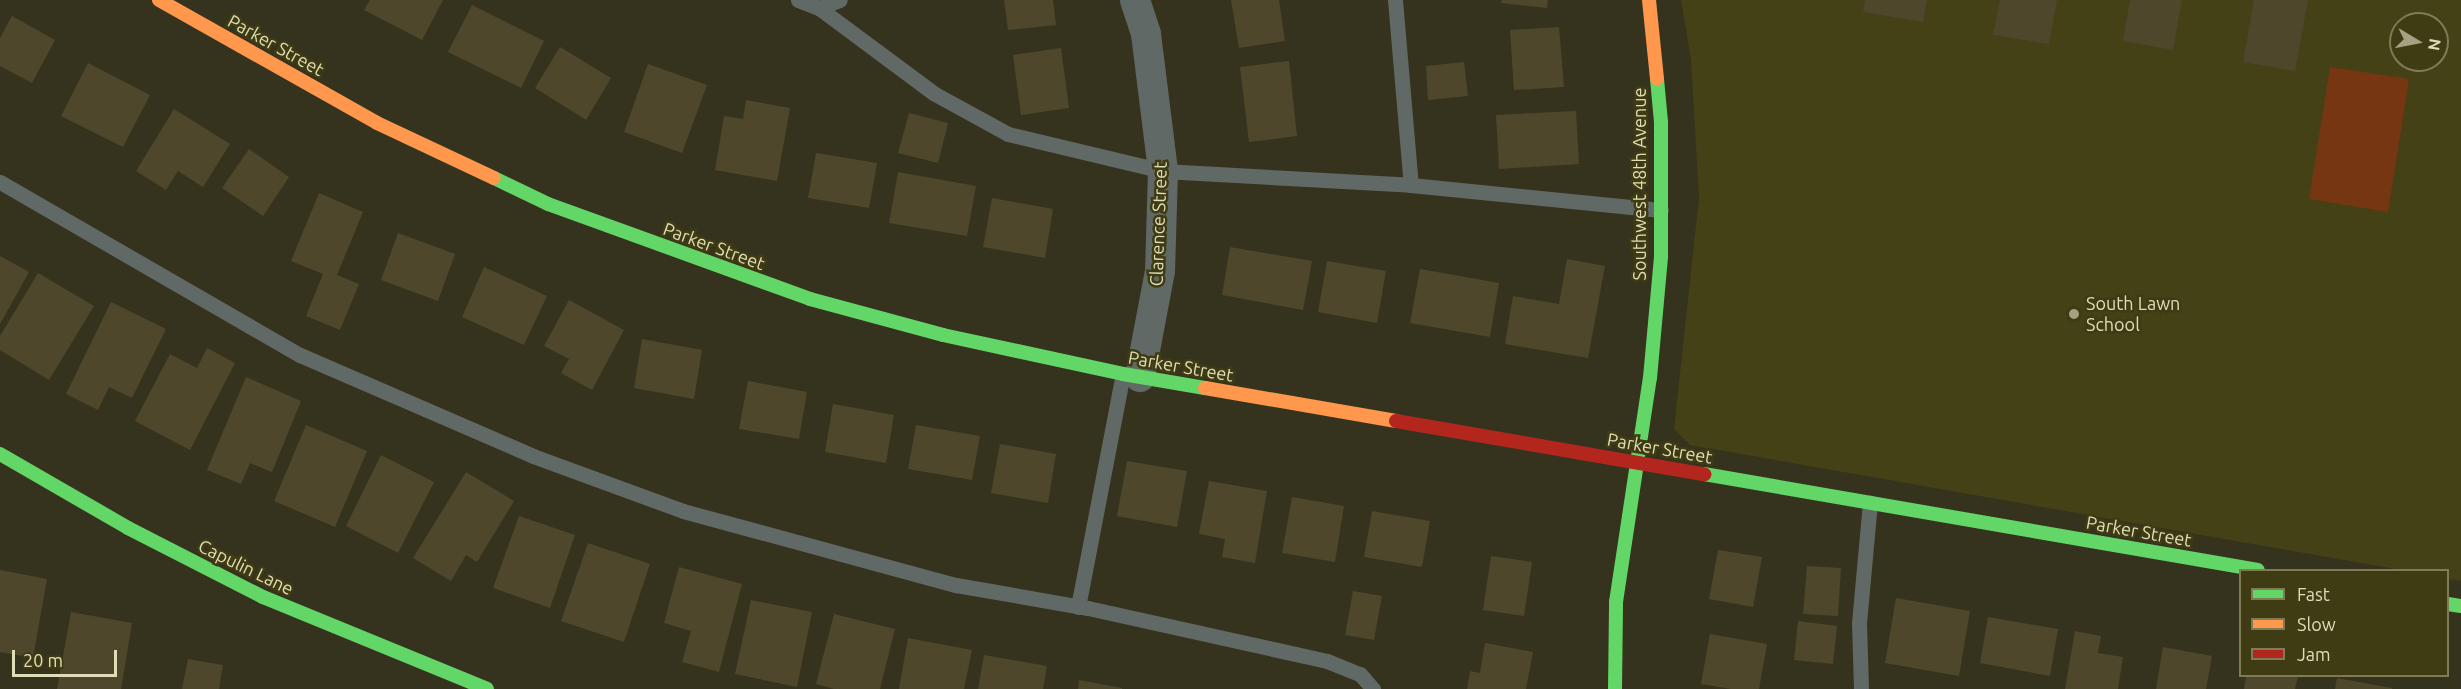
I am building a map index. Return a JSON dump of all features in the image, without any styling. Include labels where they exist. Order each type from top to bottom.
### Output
[{"type":"main road","name":"Parker Street","points":[[159,0],[377,123],[548,204],[810,299],[943,335],[1131,376],[2252,569]]},
{"type":"main road","name":"Southwest 48th Avenue","points":[[1615,689],[1616,602],[1650,378],[1661,256],[1661,122],[1650,1]]},
{"type":"main road","name":"Capulin Lane","points":[[0,454],[128,528],[262,597],[487,689]]},
{"type":"street","name":"Clarence Street","points":[[1131,376],[1160,271],[1163,171],[1146,34],[1135,0]]},
{"type":"lane","points":[[798,0],[819,8],[935,94],[1008,134],[1163,171],[1411,185],[1661,210]]},
{"type":"lane","points":[[819,8],[840,0]]},
{"type":"lane","points":[[1395,0],[1411,185]]},
{"type":"lane","points":[[0,182],[300,355],[533,456],[694,514],[956,585],[1078,607],[1327,661],[1360,674],[1373,689]]},
{"type":"lane","points":[[1078,607],[1131,376]]},
{"type":"lane","points":[[1861,689],[1859,623],[1870,502]]},
{"type":"shaded area","name":"South Lawn School","points":[[1681,0],[2461,0],[2461,581],[2449,579],[2449,569],[2395,569],[1690,445],[1674,429],[1699,198],[1691,60]]},
{"type":"shaded area","points":[[2330,67],[2409,79],[2388,212],[2309,199]]},
{"type":"building","points":[[370,0],[443,0],[422,40],[364,10]]},
{"type":"building","points":[[1004,0],[1053,0],[1056,25],[1008,30]]},
{"type":"building","points":[[1231,0],[1279,0],[1285,41],[1239,48]]},
{"type":"building","points":[[1502,0],[1548,0],[1547,8],[1501,3]]},
{"type":"building","points":[[1865,0],[1927,0],[1923,22],[1863,12]]},
{"type":"building","points":[[2000,0],[2057,0],[2049,44],[1993,35]]},
{"type":"building","points":[[2130,0],[2182,0],[2173,50],[2123,41]]},
{"type":"building","points":[[2254,0],[2308,0],[2295,71],[2243,62]]},
{"type":"building","points":[[472,5],[544,41],[521,88],[448,52]]},
{"type":"building","points":[[12,16],[55,40],[32,83],[0,66],[0,38]]},
{"type":"building","points":[[1559,27],[1564,87],[1514,90],[1510,30]]},
{"type":"building","points":[[560,47],[611,78],[586,120],[535,88]]},
{"type":"building","points":[[1061,48],[1069,108],[1021,115],[1013,55]]},
{"type":"building","points":[[1289,61],[1297,136],[1249,142],[1240,67]]},
{"type":"building","points":[[1464,62],[1468,96],[1428,100],[1426,66]]},
{"type":"building","points":[[88,63],[150,95],[123,147],[61,116]]},
{"type":"building","points":[[648,64],[707,85],[682,153],[624,132]]},
{"type":"building","points":[[746,100],[790,108],[777,181],[715,170],[724,116],[743,119]]},
{"type":"building","points":[[174,109],[230,144],[203,187],[178,171],[166,190],[136,171]]},
{"type":"building","points":[[1576,111],[1579,164],[1499,169],[1496,115]]},
{"type":"building","points":[[909,113],[948,123],[938,163],[898,153]]},
{"type":"building","points":[[249,149],[289,177],[263,216],[222,188]]},
{"type":"building","points":[[816,153],[877,163],[869,208],[808,198]]},
{"type":"building","points":[[898,172],[976,186],[967,236],[889,223]]},
{"type":"building","points":[[319,193],[363,212],[337,275],[359,284],[340,330],[306,316],[323,274],[291,261]]},
{"type":"building","points":[[992,198],[1053,209],[1045,258],[983,247]]},
{"type":"building","points":[[398,233],[455,254],[438,301],[381,280]]},
{"type":"building","points":[[1230,247],[1312,261],[1303,310],[1222,295]]},
{"type":"building","points":[[0,256],[29,272],[0,324]]},
{"type":"building","points":[[1567,259],[1605,266],[1588,358],[1505,344],[1513,296],[1559,304]]},
{"type":"building","points":[[1327,261],[1386,271],[1377,323],[1318,312]]},
{"type":"building","points":[[484,267],[547,296],[524,345],[462,317]]},
{"type":"building","points":[[1420,269],[1499,283],[1490,337],[1410,323]]},
{"type":"building","points":[[38,273],[94,306],[49,380],[0,350],[0,336]]},
{"type":"building","points":[[569,300],[624,330],[592,390],[561,373],[569,359],[544,346]]},
{"type":"building","points":[[111,302],[166,329],[132,398],[109,387],[98,410],[66,394]]},
{"type":"building","points":[[642,339],[702,350],[694,399],[634,388]]},
{"type":"building","points":[[207,348],[235,363],[190,450],[135,421],[170,354],[197,368]]},
{"type":"building","points":[[246,377],[301,401],[272,472],[250,463],[241,484],[207,470]]},
{"type":"building","points":[[748,381],[807,392],[799,439],[739,429]]},
{"type":"building","points":[[833,404],[894,415],[886,463],[825,452]]},
{"type":"building","points":[[306,425],[367,451],[335,527],[274,501]]},
{"type":"building","points":[[916,425],[980,436],[972,480],[908,469]]},
{"type":"building","points":[[1000,444],[1056,454],[1048,503],[991,493]]},
{"type":"building","points":[[381,455],[434,482],[398,553],[346,526]]},
{"type":"building","points":[[1127,461],[1187,471],[1177,527],[1117,516]]},
{"type":"building","points":[[466,472],[514,501],[477,562],[466,555],[451,581],[413,558]]},
{"type":"building","points":[[1209,481],[1267,491],[1255,563],[1222,557],[1225,539],[1199,534]]},
{"type":"building","points":[[1292,497],[1344,506],[1335,562],[1282,553]]},
{"type":"building","points":[[1372,511],[1430,521],[1422,567],[1364,557]]},
{"type":"building","points":[[519,516],[575,535],[550,608],[493,588]]},
{"type":"building","points":[[588,543],[650,564],[624,642],[561,621]]},
{"type":"building","points":[[1718,550],[1762,557],[1753,607],[1709,599]]},
{"type":"building","points":[[1491,556],[1532,562],[1524,616],[1483,610]]},
{"type":"building","points":[[1807,566],[1841,568],[1838,616],[1803,614]]},
{"type":"building","points":[[679,567],[742,584],[719,672],[682,662],[691,631],[664,623]]},
{"type":"building","points":[[0,570],[47,579],[33,658],[0,652]]},
{"type":"building","points":[[1353,591],[1382,596],[1374,640],[1345,635]]},
{"type":"building","points":[[1896,598],[1970,611],[1959,676],[1885,663]]},
{"type":"building","points":[[751,600],[812,612],[797,687],[735,674]]},
{"type":"building","points":[[71,612],[132,623],[121,689],[57,689]]},
{"type":"building","points":[[834,614],[895,629],[880,689],[834,689],[816,684]]},
{"type":"building","points":[[1988,617],[2058,629],[2050,676],[1980,663]]},
{"type":"building","points":[[1798,621],[1837,626],[1833,664],[1794,660]]},
{"type":"building","points":[[2075,631],[2101,636],[2098,653],[2123,657],[2118,689],[2065,689]]},
{"type":"building","points":[[1710,634],[1767,644],[1759,689],[1731,689],[1701,684]]},
{"type":"building","points":[[908,638],[972,650],[964,689],[899,689]]},
{"type":"building","points":[[1485,643],[1533,652],[1526,689],[1467,689],[1470,671],[1480,673]]},
{"type":"building","points":[[2163,647],[2212,656],[2206,689],[2156,689]]},
{"type":"building","points":[[984,655],[1047,666],[1043,689],[978,689]]},
{"type":"building","points":[[188,659],[223,665],[219,689],[182,689]]},
{"type":"building","points":[[2246,677],[2298,677],[2295,689],[2244,689]]},
{"type":"building","points":[[2337,678],[2392,688],[2392,689],[2335,689]]},
{"type":"building","points":[[1079,680],[1122,688],[1122,689],[1078,689]]},
{"type":"traffic: fast","points":[[1615,689],[1616,602],[1650,378],[1661,256],[1661,122],[1657,79]]},
{"type":"traffic: fast","points":[[494,178],[548,204],[810,299],[943,335],[1123,374],[1205,388]]},
{"type":"traffic: fast","points":[[0,454],[128,528],[263,597],[487,689]]},
{"type":"traffic: fast","points":[[1704,474],[2252,569]]},
{"type":"traffic: fast","points":[[2449,604],[2461,606]]},
{"type":"traffic: slow","points":[[159,0],[377,123],[494,178]]},
{"type":"traffic: slow","points":[[1649,0],[1657,79]]},
{"type":"traffic: slow","points":[[1205,388],[1396,421]]},
{"type":"traffic: jam","points":[[1396,421],[1704,474]]},
{"type":"place","name":"South Lawn School","points":[[2074,314]]}]
